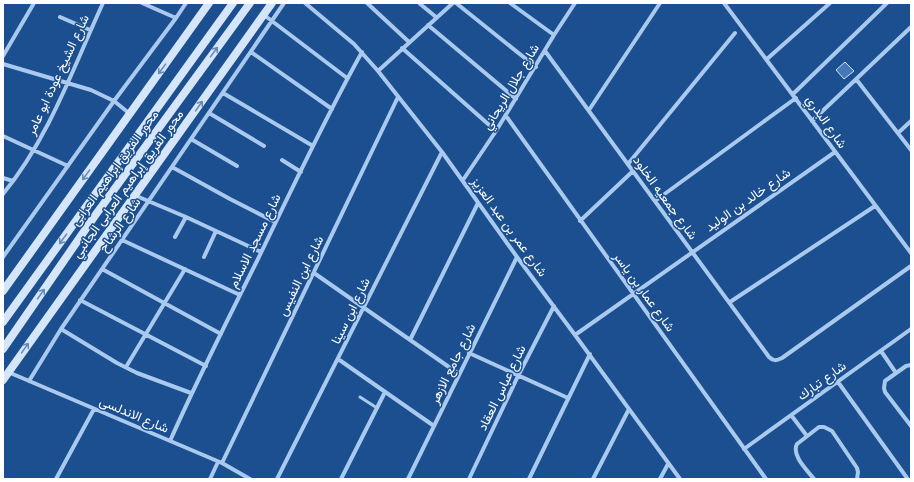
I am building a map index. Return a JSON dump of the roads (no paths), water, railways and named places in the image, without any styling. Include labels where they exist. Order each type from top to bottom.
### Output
[{"type":"main road","points":[[3,291],[209,3]]},
{"type":"main road","points":[[201,15],[215,3]]},
{"type":"main road","name":"محور الفريق إبراهيم العرابى","points":[[3,322],[233,3]]},
{"type":"main road","name":"محور الفريق إبراهيم العرابى","points":[[3,349],[94,217],[250,3]]},
{"type":"main road","name":"محور الفريق إبراهيم العرابى الجانبي","points":[[3,380],[272,3]]},
{"type":"street","points":[[3,56],[34,3]]},
{"type":"street","name":"شارع الشيخ عودة ابو عامر","points":[[3,194],[34,149],[53,116],[103,3]]},
{"type":"street","points":[[142,3],[176,18]]},
{"type":"street","points":[[3,257],[186,3]]},
{"type":"street","name":"شارع الرشاح","points":[[29,381],[80,300],[284,3]]},
{"type":"street","name":"شارع عمر بن عبد العزيز","points":[[305,3],[346,36],[362,52],[442,152],[517,258],[590,354],[680,479]]},
{"type":"street","points":[[367,3],[409,42]]},
{"type":"street","points":[[418,3],[436,17]]},
{"type":"street","points":[[378,71],[453,3]]},
{"type":"street","points":[[456,3],[536,67]]},
{"type":"street","points":[[510,3],[554,35]]},
{"type":"street","points":[[589,110],[660,3]]},
{"type":"street","name":"شارع البدري","points":[[724,3],[911,253]]},
{"type":"street","points":[[767,60],[830,3]]},
{"type":"street","points":[[655,200],[795,96],[887,3]]},
{"type":"street","name":"شارع جلال الريحاني","points":[[463,180],[506,116],[574,4]]},
{"type":"street","points":[[264,15],[347,78]]},
{"type":"street","points":[[60,17],[90,30]]},
{"type":"street","points":[[428,25],[516,99]]},
{"type":"street","points":[[812,120],[911,27]]},
{"type":"street","points":[[628,164],[735,33]]},
{"type":"street","points":[[402,48],[496,131]]},
{"type":"street","name":"شارع جمعيه الخلود","points":[[545,51],[772,360],[782,358],[911,266]]},
{"type":"street","points":[[251,52],[332,108]]},
{"type":"street","name":"شارع مسجد الاسلام","points":[[170,441],[191,393],[206,366],[275,222],[347,78],[362,52]]},
{"type":"street","points":[[3,64],[91,90],[114,101],[130,114]]},
{"type":"street","points":[[856,79],[911,150]]},
{"type":"street","points":[[223,93],[313,146]]},
{"type":"street","name":"شارع ابن النفيس","points":[[210,479],[220,462],[314,273],[398,97]]},
{"type":"street","points":[[209,113],[264,146]]},
{"type":"street","name":"شارع عمار بن ياسر","points":[[506,116],[766,479]]},
{"type":"street","points":[[898,133],[911,121]]},
{"type":"street","points":[[3,136],[68,166]]},
{"type":"street","points":[[191,139],[237,166]]},
{"type":"street","name":"شارع ابن سينا","points":[[277,479],[442,152]]},
{"type":"street","name":"شارع خالد بن الوليد","points":[[575,334],[634,295],[692,251],[834,152]]},
{"type":"street","points":[[282,160],[301,172]]},
{"type":"street","points":[[172,166],[230,199],[275,222]]},
{"type":"street","points":[[580,221],[633,171]]},
{"type":"street","points":[[3,178],[13,181]]},
{"type":"street","points":[[134,195],[186,217],[261,252]]},
{"type":"street","points":[[410,340],[478,203]]},
{"type":"street","points":[[730,302],[875,206]]},
{"type":"street","points":[[175,237],[186,217]]},
{"type":"street","points":[[204,257],[216,231]]},
{"type":"street","points":[[122,240],[240,295]]},
{"type":"street","name":"شارع جامع الازهر","points":[[408,479],[517,258]]},
{"type":"street","points":[[102,269],[221,334]]},
{"type":"street","points":[[126,367],[185,269]]},
{"type":"street","points":[[314,273],[459,374]]},
{"type":"street","points":[[80,300],[206,366]]},
{"type":"street","name":"شارع عباس العقاد","points":[[469,479],[518,376],[554,306]]},
{"type":"street","points":[[61,329],[126,367],[191,393]]},
{"type":"street","name":"شارع تبارك","points":[[744,449],[911,329]]},
{"type":"street","points":[[881,351],[896,373]]},
{"type":"street","points":[[469,353],[568,398]]},
{"type":"street","points":[[529,479],[590,354]]},
{"type":"street","points":[[338,359],[434,426]]},
{"type":"street","points":[[911,365],[906,366],[885,381],[884,388],[911,426]]},
{"type":"street","name":"شارع الاندلسى","points":[[8,372],[220,462],[250,479]]},
{"type":"street","points":[[838,382],[908,477]]},
{"type":"street","points":[[341,479],[385,392]]},
{"type":"street","points":[[593,479],[629,408]]},
{"type":"street","points":[[56,479],[94,409]]},
{"type":"street","points":[[792,415],[807,436]]},
{"type":"street","points":[[814,479],[795,451],[796,444],[819,427],[832,430],[856,468],[858,472],[857,479]]},
{"type":"street","points":[[660,479],[668,464]]},
{"type":"lane","points":[[360,397],[377,408]]}]
